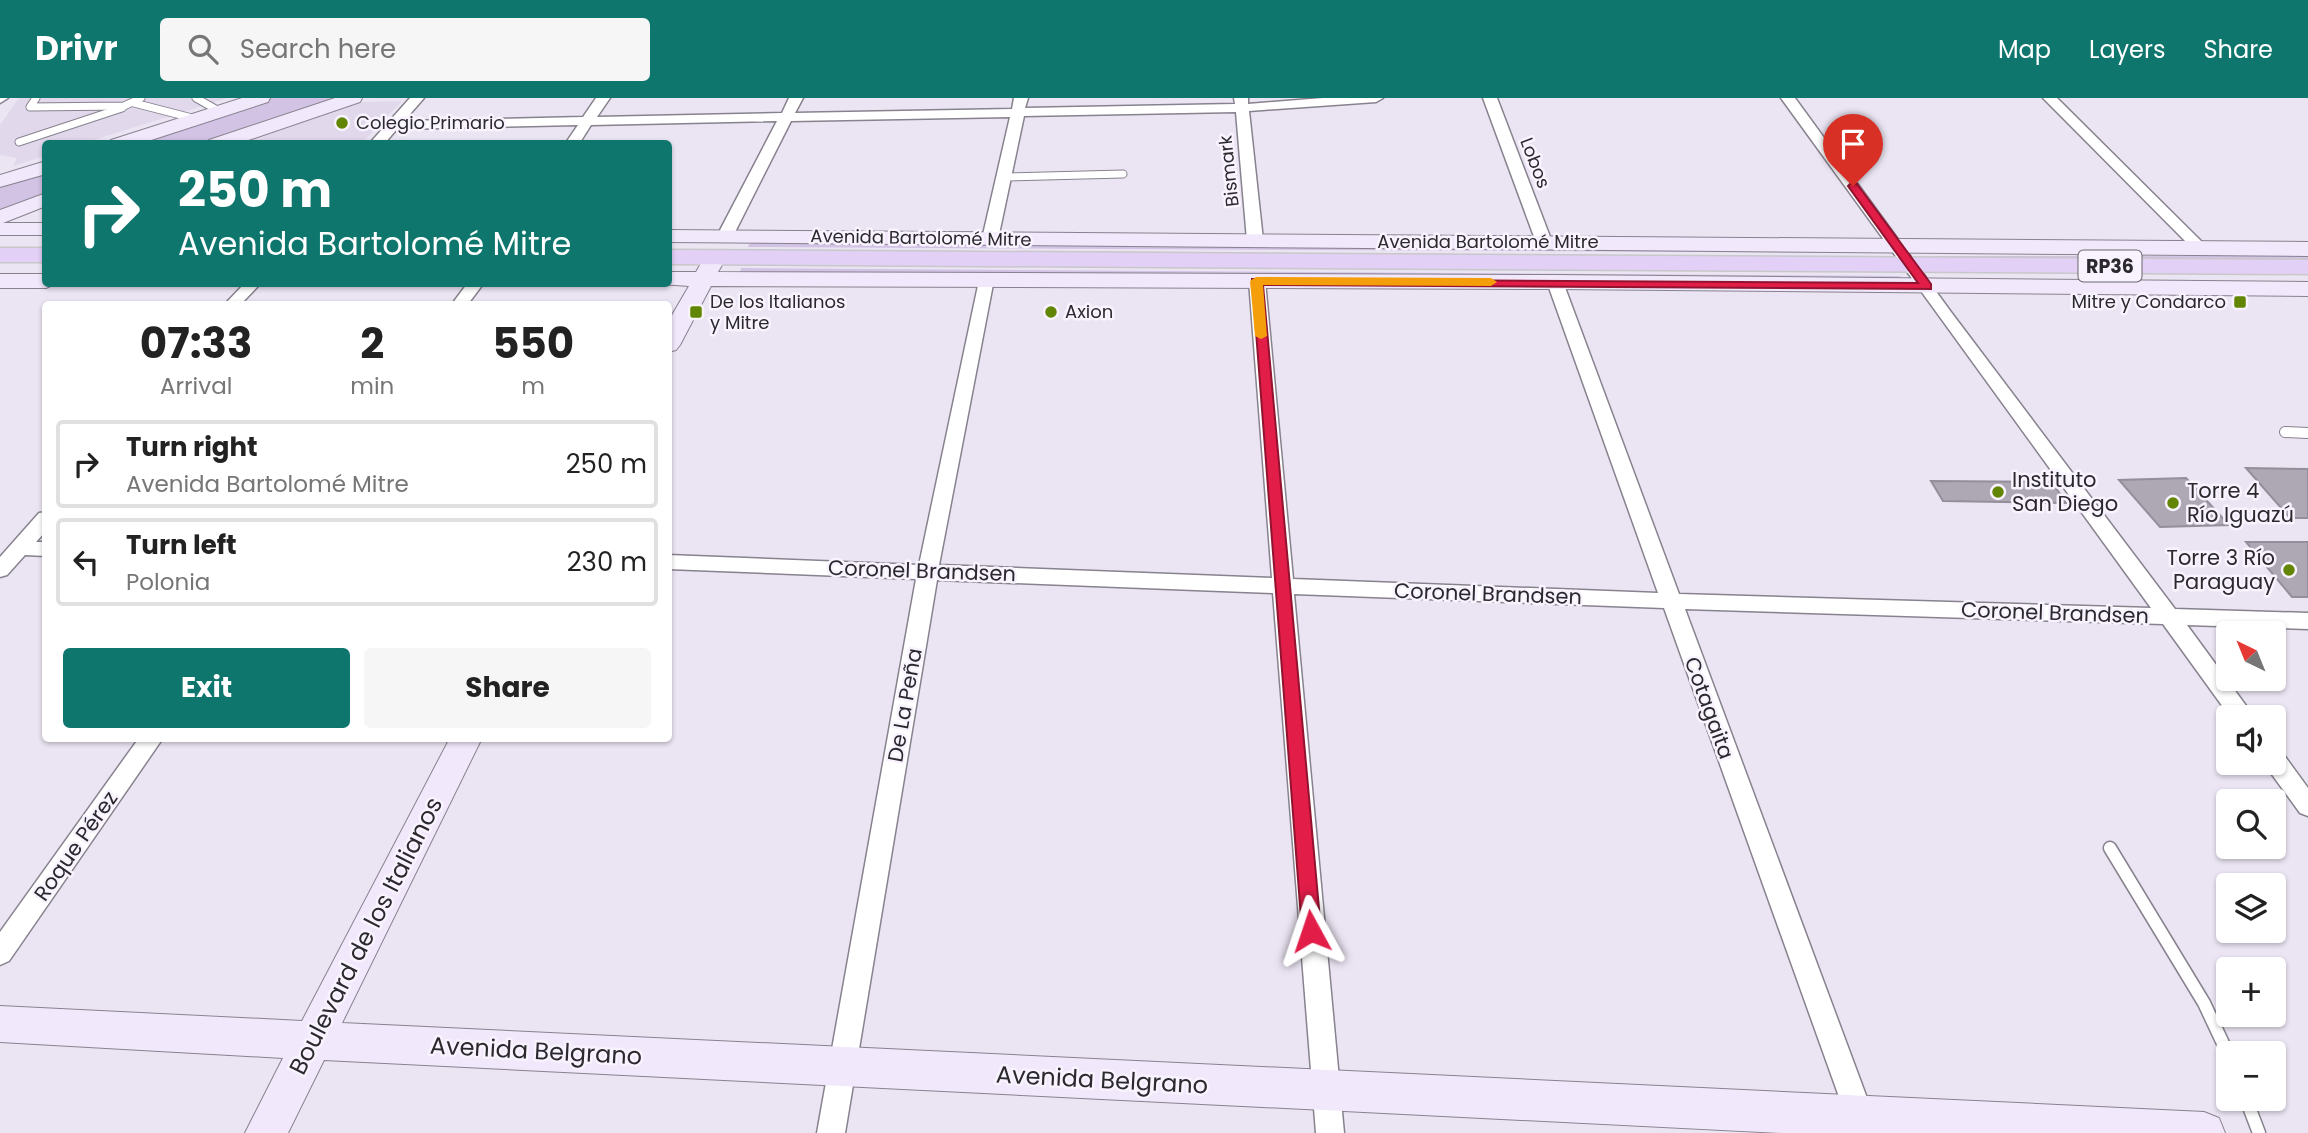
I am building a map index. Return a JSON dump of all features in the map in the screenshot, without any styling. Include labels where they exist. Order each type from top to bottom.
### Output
[{"type":"main road","points":[[0,255],[42,255]]},
{"type":"main road","name":"Avenida Bartolomé Mitre","points":[[672,257],[1904,255],[2308,267]]},
{"type":"street","points":[[130,140],[261,98]]},
{"type":"street","points":[[226,140],[354,98]]},
{"type":"street","points":[[380,140],[417,98]]},
{"type":"street","points":[[575,140],[603,98]]},
{"type":"street","points":[[672,338],[796,98]]},
{"type":"street","points":[[990,239],[1021,98]]},
{"type":"street","points":[[393,125],[1017,114],[1376,98]]},
{"type":"street","name":"Lobos","points":[[1490,98],[1544,242]]},
{"type":"street","points":[[1788,98],[2235,705]]},
{"type":"street","points":[[2050,98],[2199,247]]},
{"type":"street","name":"Bismark","points":[[1242,103],[1255,240]]},
{"type":"street","points":[[196,119],[218,140]]},
{"type":"street","points":[[0,181],[42,168]]},
{"type":"street","points":[[0,218],[42,201]]},
{"type":"street","points":[[0,229],[42,229]]},
{"type":"street","name":"Avenida Bartolomé Mitre","points":[[672,238],[715,258],[986,279],[2308,289]]},
{"type":"street","name":"Avenida Bartolomé Mitre","points":[[672,277],[715,258],[990,239],[1544,242],[1904,255],[2199,247],[2308,249]]},
{"type":"street","name":"De La Peña","points":[[831,1133],[928,571],[986,279]]},
{"type":"street","points":[[0,281],[42,281]]},
{"type":"street","points":[[1256,281],[1330,1133]]},
{"type":"street","name":"Cotagaita","points":[[1555,282],[1863,1126]]},
{"type":"street","points":[[236,301],[249,287]]},
{"type":"street","points":[[0,569],[42,522]]},
{"type":"street","points":[[19,548],[42,549]]},
{"type":"street","name":"Coronel Brandsen","points":[[672,562],[1670,601],[2308,621]]},
{"type":"street","name":"Roque Pérez","points":[[0,953],[149,742]]},
{"type":"street","name":"Boulevard de los Italianos","points":[[266,1133],[464,742]]},
{"type":"street","points":[[2285,775],[2308,806]]},
{"type":"street","name":"Avenida Belgrano","points":[[0,1024],[1326,1090],[1863,1126],[2204,1133]]},
{"type":"lane","points":[[36,98],[30,107],[124,106],[141,98]]},
{"type":"lane","points":[[196,98],[231,106]]},
{"type":"lane","points":[[134,103],[152,104],[175,115],[196,119]]},
{"type":"lane","points":[[19,142],[115,113],[124,106]]},
{"type":"lane","points":[[1004,177],[1123,174]]},
{"type":"lane","points":[[2285,432],[2308,433]]},
{"type":"lane","points":[[2110,848],[2204,1003],[2222,1041]]},
{"type":"lane","points":[[2251,1111],[2259,1133]]},
{"type":"shaded area","points":[[19,98],[228,98],[94,140],[42,140],[42,157],[13,166],[17,158],[0,155],[0,125]]},
{"type":"shaded area","points":[[266,98],[340,98],[211,140],[137,140]]},
{"type":"shaded area","name":"Colegio Primario","points":[[402,101],[365,140],[248,140],[364,102]]},
{"type":"shaded area","points":[[42,170],[42,196],[0,211],[0,183]]},
{"type":"shaded area","points":[[749,244],[1878,250],[1884,253],[748,247]]},
{"type":"shaded area","points":[[1936,256],[2308,256],[2308,260],[1941,260]]},
{"type":"shaded area","points":[[741,268],[1899,276],[1901,277],[740,272]]},
{"type":"building","points":[[2246,468],[2308,469],[2308,518],[2290,518]]},
{"type":"building","name":"Torre 4 Río Iguazú","points":[[2186,478],[2229,525],[2160,527],[2119,480]]},
{"type":"building","name":"Instituto San Diego","points":[[1931,481],[2052,482],[2066,503],[1943,501]]},
{"type":"building","name":"Torre 3 Río Paraguay","points":[[2246,542],[2308,542],[2308,597],[2292,597]]},
{"type":"slow traffic","points":[[1261,336],[1256,281],[1491,282]]},
{"type":"place","name":"Colegio Primario","points":[[342,123]]},
{"type":"place","name":"Mitre y Condarco","points":[[2240,302]]},
{"type":"place","name":"De los Italianos y Mitre","points":[[696,312]]},
{"type":"place","name":"Axion","points":[[1051,312]]},
{"type":"place","name":"Instituto San Diego","points":[[1998,492]]},
{"type":"place","name":"Torre 4 Río Iguazú","points":[[2173,503]]},
{"type":"place","name":"Torre 3 Río Paraguay","points":[[2289,570]]},
{"type":"route","points":[[1311,931],[1256,281],[1926,286],[1853,186]]}]
